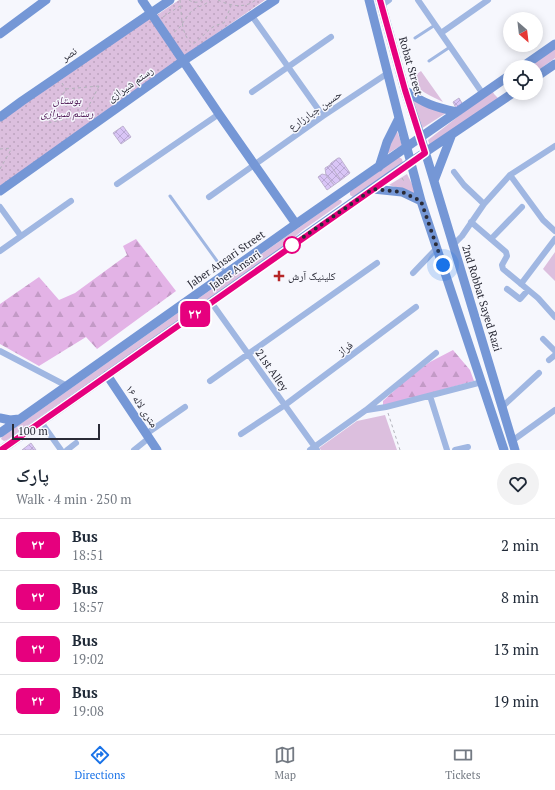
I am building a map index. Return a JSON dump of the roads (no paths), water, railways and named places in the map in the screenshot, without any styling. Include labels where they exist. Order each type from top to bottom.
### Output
[{"type":"main road","points":[[0,34],[46,0]]},
{"type":"main road","points":[[142,0],[296,224]]},
{"type":"main road","name":"نصر","points":[[0,117],[170,0]]},
{"type":"main road","name":"رستم شیرازی","points":[[0,191],[183,61],[275,0]]},
{"type":"main road","points":[[369,0],[421,201],[504,450]]},
{"type":"main road","name":"Robat Street","points":[[384,2],[405,90],[425,153]]},
{"type":"main road","points":[[532,60],[555,44]]},
{"type":"main road","points":[[543,73],[554,66]]},
{"type":"main road","points":[[407,147],[503,80]]},
{"type":"main road","points":[[494,86],[495,91],[503,98]]},
{"type":"main road","points":[[405,90],[420,101],[434,107],[457,112]]},
{"type":"main road","name":"Jaber Ansari","points":[[1,450],[349,205],[503,100]]},
{"type":"main road","points":[[379,167],[385,146],[399,118]]},
{"type":"main road","points":[[434,181],[452,134]]},
{"type":"main road","name":"Jaber Ansari Street","points":[[0,433],[407,147]]},
{"type":"main road","name":"2nd Robbat Sayed Razi","points":[[425,153],[514,446]]},
{"type":"main road","points":[[373,189],[402,192],[421,201]]},
{"type":"main road","points":[[340,193],[347,197],[349,205]]},
{"type":"main road","points":[[456,304],[470,300]]},
{"type":"main road","name":"۱۶ متری لاله","points":[[107,376],[157,450]]},
{"type":"main road","points":[[0,418],[10,420],[19,419]]},
{"type":"street","points":[[418,0],[440,34],[483,94]]},
{"type":"street","points":[[440,34],[488,0]]},
{"type":"street","points":[[252,16],[324,116]]},
{"type":"street","points":[[252,92],[289,68],[331,37]]},
{"type":"street","name":"حسین جبارزارع","points":[[209,197],[388,73]]},
{"type":"street","points":[[117,184],[219,114]]},
{"type":"street","points":[[453,245],[462,236],[484,204],[510,175],[555,146]]},
{"type":"street","points":[[454,172],[464,185],[484,204]]},
{"type":"street","points":[[510,175],[543,220],[555,231]]},
{"type":"street","points":[[0,251],[71,201]]},
{"type":"street","points":[[0,207],[21,236]]},
{"type":"street","points":[[491,239],[522,207]]},
{"type":"street","points":[[471,222],[506,252],[507,256],[502,265],[504,269],[555,317]]},
{"type":"street","points":[[521,284],[555,239]]},
{"type":"street","points":[[413,273],[437,248]]},
{"type":"street","points":[[210,381],[377,263]]},
{"type":"street","points":[[507,289],[520,298],[528,290]]},
{"type":"street","name":"21st Alley","points":[[212,302],[285,405],[314,449]]},
{"type":"street","name":"فراز","points":[[241,434],[285,405],[416,307]]},
{"type":"street","points":[[543,339],[555,351]]},
{"type":"street","points":[[0,352],[67,386]]},
{"type":"street","points":[[314,449],[366,410],[436,353]]},
{"type":"street","points":[[549,360],[555,355]]},
{"type":"street","points":[[502,407],[539,373]]},
{"type":"street","points":[[366,410],[386,407],[482,382]]},
{"type":"street","points":[[430,396],[447,450]]},
{"type":"street","points":[[134,450],[148,436],[185,407]]},
{"type":"street","points":[[514,446],[555,410]]},
{"type":"street","points":[[41,422],[61,450]]},
{"type":"street","points":[[67,450],[76,443]]},
{"type":"street","points":[[455,450],[468,446]]},
{"type":"lane","points":[[415,38],[435,25]]},
{"type":"lane","points":[[430,61],[450,47]]},
{"type":"lane","points":[[170,196],[226,274]]},
{"type":"place","name":"کلینیک آرش","points":[[279,276]]},
{"type":"park label","name":"بوستان رستم شیرازی","points":[[67,106]]}]
